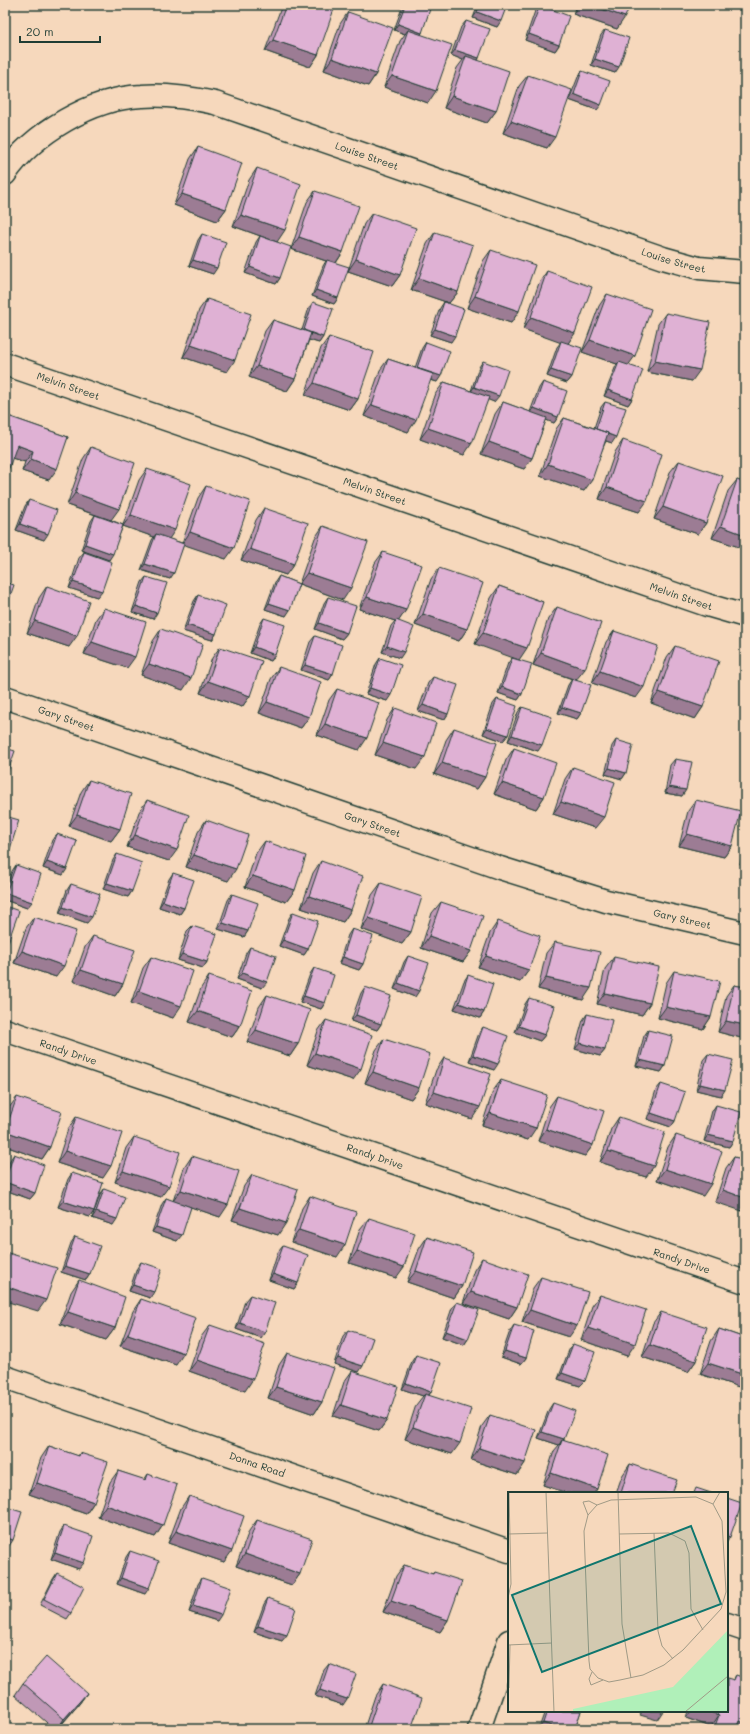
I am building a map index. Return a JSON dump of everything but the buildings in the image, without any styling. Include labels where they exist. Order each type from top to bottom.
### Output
[{"type":"street","name":"Louise Street","points":[[5,174],[11,165],[38,138],[69,118],[104,103],[141,96],[179,96],[215,103],[663,258],[699,268],[745,272]]},
{"type":"street","name":"Melvin Street","points":[[5,364],[707,605],[745,616]]},
{"type":"street","name":"Gary Street","points":[[5,697],[500,868],[606,901],[745,933]]},
{"type":"street","name":"Randy Drive","points":[[5,1030],[745,1282]]},
{"type":"street","name":"Donna Road","points":[[5,1377],[508,1551]]},
{"type":"street","points":[[728,1624],[745,1630]]},
{"type":"street","points":[[479,1729],[508,1644]]}]
